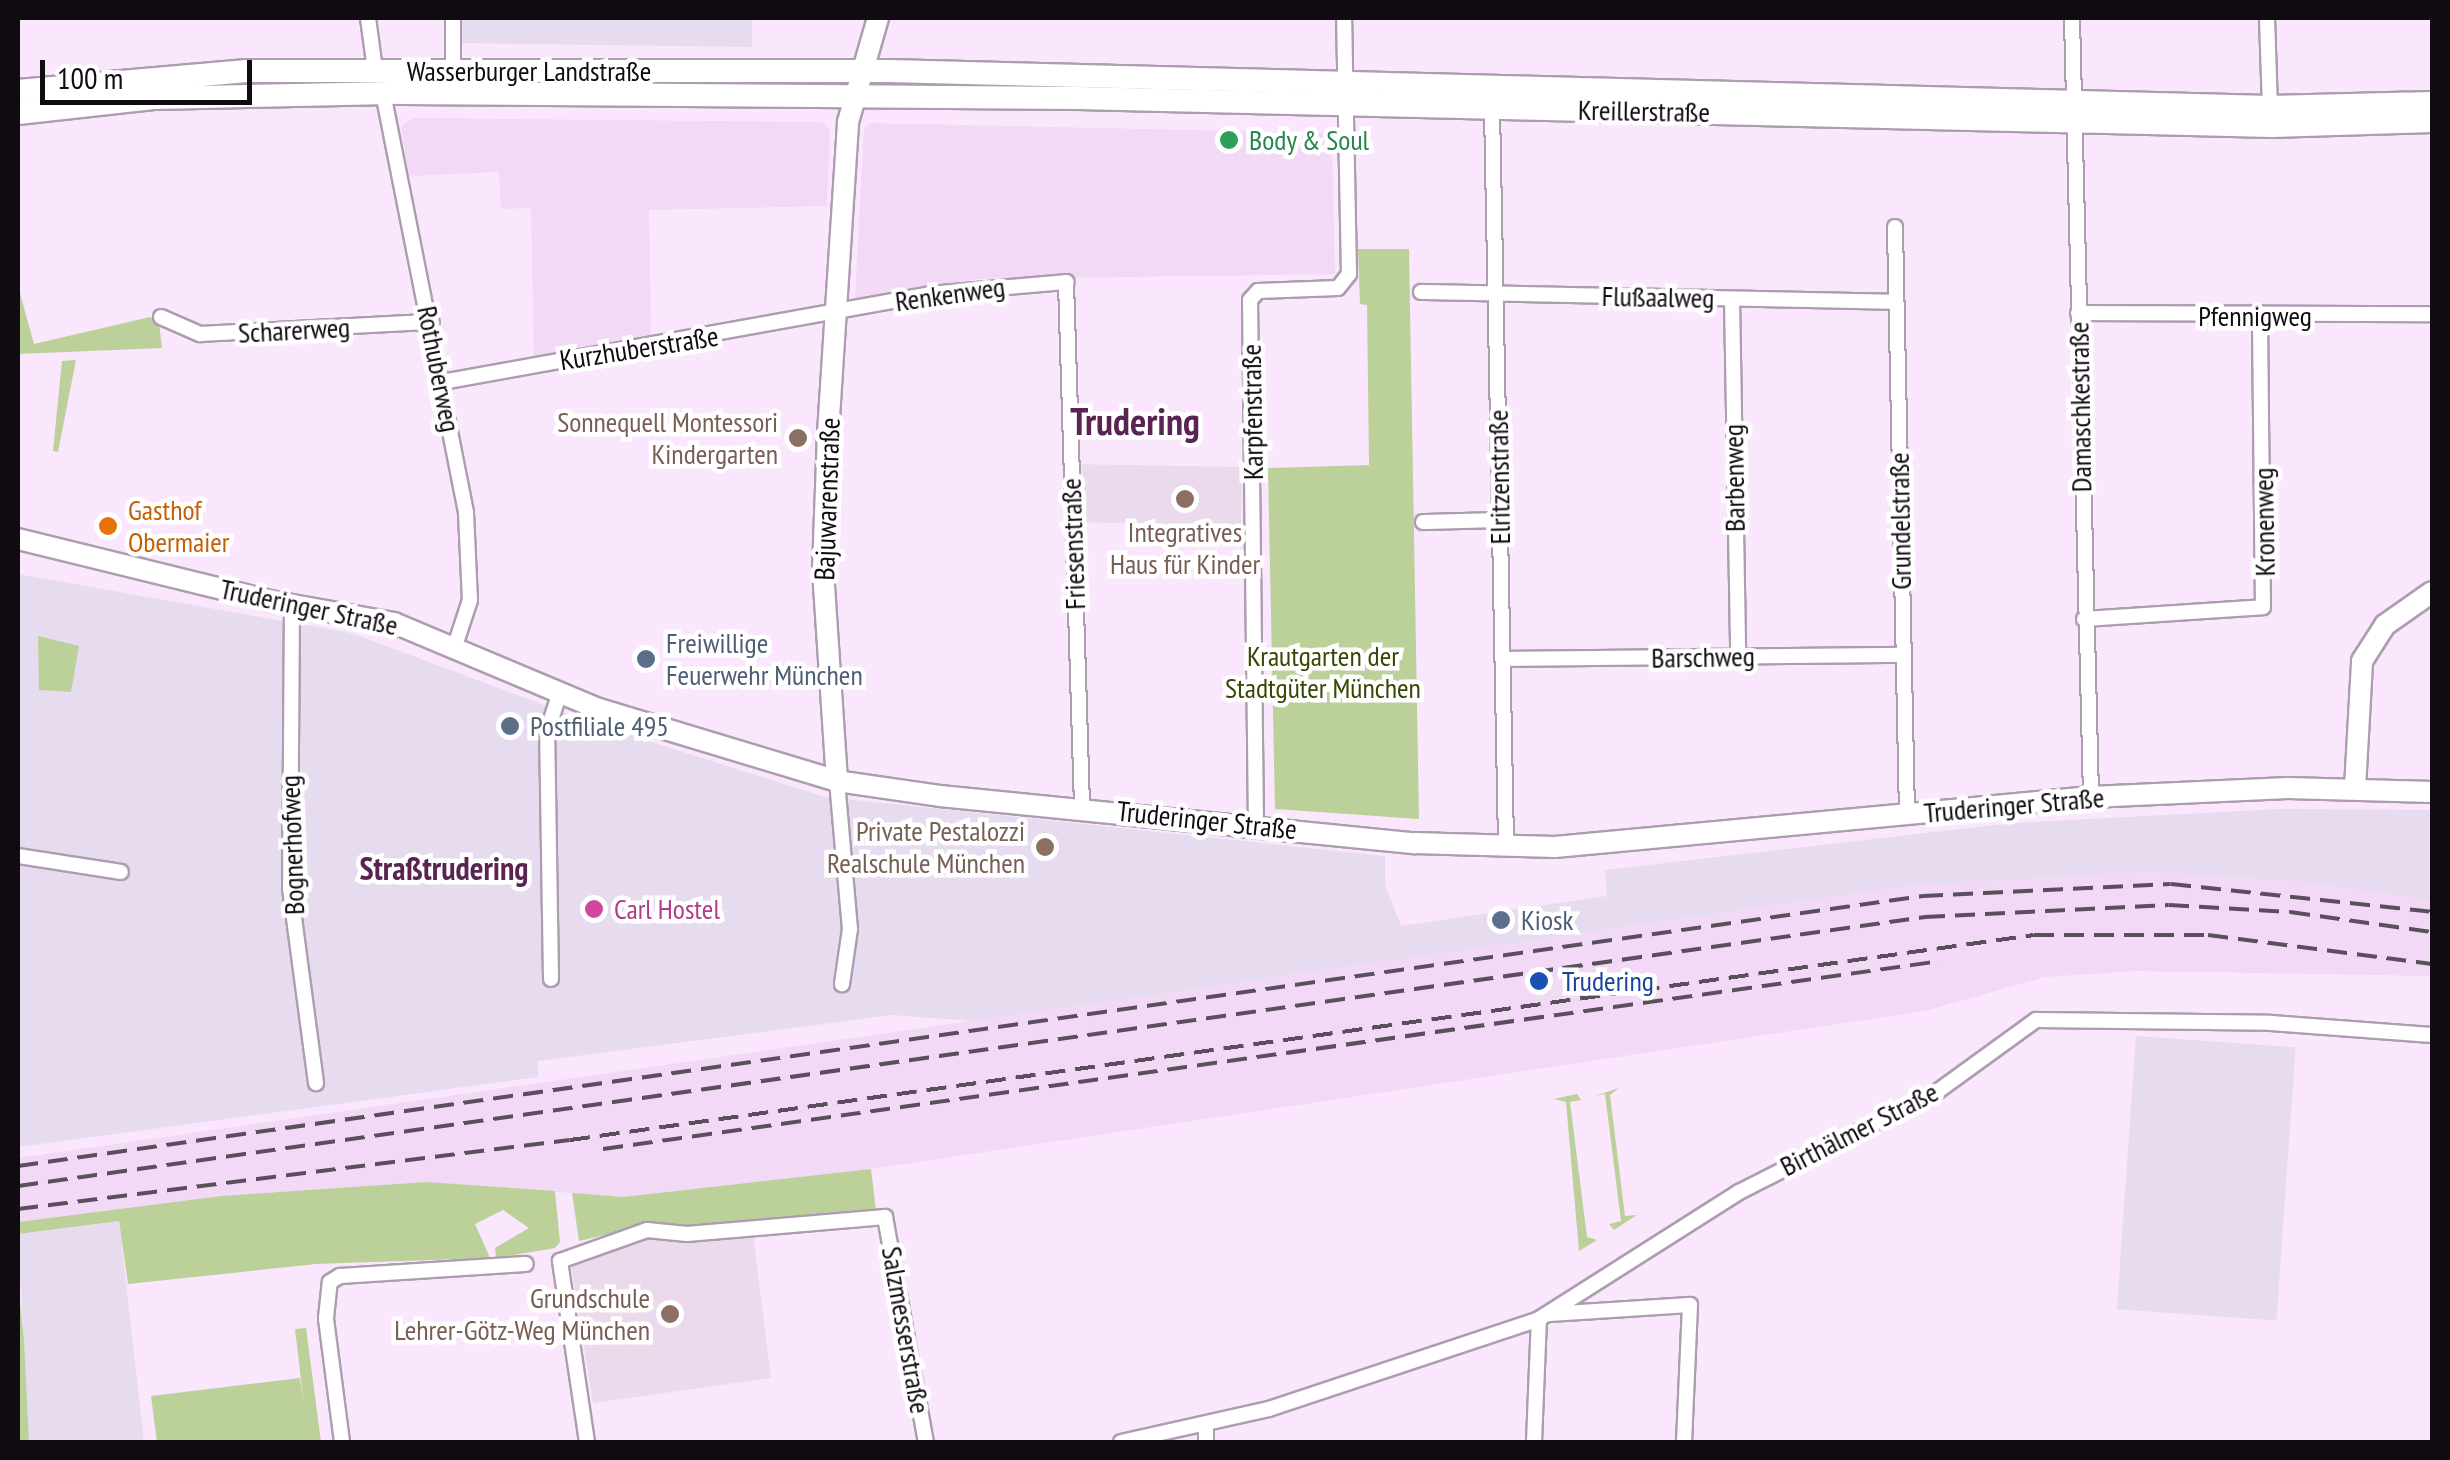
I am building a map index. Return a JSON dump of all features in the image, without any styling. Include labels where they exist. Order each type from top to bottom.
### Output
[{"type":"main road","name":"Wasserburger Landstraße","points":[[18,113],[153,98],[379,82],[453,71],[861,71]]},
{"type":"main road","name":"Kreillerstraße","points":[[861,71],[1345,93],[2432,122]]},
{"type":"main road","name":"Wasserburger Landstraße","points":[[18,91],[184,74],[855,96]]},
{"type":"main road","name":"Kreillerstraße","points":[[855,96],[1345,93],[1492,108],[2074,111],[2432,103]]},
{"type":"street","name":"Rothuberweg","points":[[368,18],[432,322],[470,551],[470,600],[454,646]]},
{"type":"street","points":[[453,18],[453,71]]},
{"type":"street","name":"Bajuwarenstraße","points":[[842,984],[850,929],[824,569],[835,312],[855,96],[878,18]]},
{"type":"street","points":[[1344,18],[1345,93]]},
{"type":"street","name":"Damaschkestraße","points":[[2072,18],[2091,797]]},
{"type":"street","points":[[2267,18],[2270,107]]},
{"type":"street","name":"Karpfenstraße","points":[[1256,826],[1250,300],[1258,292],[1338,288],[1349,274],[1345,93]]},
{"type":"street","name":"Elritzenstraße","points":[[1492,108],[1506,847]]},
{"type":"street","name":"Grundelstraße","points":[[1895,227],[1907,814]]},
{"type":"street","name":"Renkenweg","points":[[835,312],[974,288],[1066,282]]},
{"type":"street","name":"Friesenstraße","points":[[1066,282],[1082,806]]},
{"type":"street","name":"Flußaalweg","points":[[1421,292],[1896,302]]},
{"type":"street","name":"Barbenweg","points":[[1732,299],[1738,656]]},
{"type":"street","name":"Kurzhuberstraße","points":[[442,382],[835,312]]},
{"type":"street","name":"Pfennigweg","points":[[2078,313],[2260,317],[2432,314]]},
{"type":"street","name":"Scharerweg","points":[[161,317],[200,334],[432,322]]},
{"type":"street","name":"Kronenweg","points":[[2084,619],[2263,608],[2260,317]]},
{"type":"street","points":[[1423,522],[1501,520]]},
{"type":"street","name":"Truderinger Straße","points":[[18,539],[292,605],[373,617],[454,646],[558,694],[837,781],[1256,826],[1506,847],[1697,837],[2091,797],[2355,788],[2432,792]]},
{"type":"street","points":[[2355,788],[2362,660],[2385,626],[2432,592]]},
{"type":"street","name":"Bognerhofweg","points":[[292,605],[290,888],[316,1083]]},
{"type":"street","name":"Barschweg","points":[[1504,659],[1903,655]]},
{"type":"street","points":[[551,979],[547,732],[558,694]]},
{"type":"street","points":[[18,856],[121,872]]},
{"type":"street","name":"Birthälmer Straße","points":[[1544,1316],[1739,1192],[1938,1091],[2036,1020],[2271,1023],[2432,1034]]},
{"type":"street","name":"Salzmesserstraße","points":[[587,1442],[560,1262],[647,1230],[688,1234],[885,1217],[926,1442]]},
{"type":"street","points":[[342,1442],[326,1318],[330,1282],[340,1276],[526,1264]]},
{"type":"street","points":[[1596,1285],[1609,1307]]},
{"type":"street","name":"Birthälmer Straße","points":[[1121,1442],[1206,1426],[1544,1316],[1609,1307],[1690,1305],[1684,1442]]},
{"type":"street","points":[[1534,1442],[1544,1316]]},
{"type":"street","points":[[1206,1426],[1206,1442]]},
{"type":"shaded area","points":[[459,18],[752,18],[752,47],[460,43]]},
{"type":"shaded area","points":[[413,118],[822,122],[830,130],[827,206],[649,210],[651,339],[534,357],[531,208],[501,209],[499,172],[409,176],[401,127]]},
{"type":"shaded area","points":[[870,123],[1325,133],[1332,141],[1335,274],[978,279],[855,300],[864,128]]},
{"type":"shaded area","points":[[1082,464],[1242,467],[1241,525],[1081,522]]},
{"type":"shaded area","points":[[18,574],[351,633],[601,726],[825,797],[1385,856],[1385,885],[1401,926],[1607,896],[1605,870],[2013,823],[2279,809],[2432,810],[2432,901],[2304,882],[2148,872],[1916,885],[972,1021],[892,1015],[538,1061],[538,1077],[18,1147]]},
{"type":"shaded area","points":[[2148,872],[2304,882],[2432,901],[2432,976],[2136,971],[2045,977],[1925,1011],[871,1169],[623,1197],[426,1182],[221,1196],[18,1222],[18,1158],[1916,885]]},
{"type":"shaded area","points":[[2136,1036],[2296,1047],[2276,1320],[2117,1309]]},
{"type":"shaded area","points":[[119,1221],[144,1442],[29,1442],[18,1234]]},
{"type":"shaded area","name":"Grundschule Lehrer-Götz-Weg München","points":[[753,1234],[771,1378],[593,1403],[571,1263],[643,1239]]},
{"type":"green space","name":"Krautgarten der Stadtgüter München","points":[[1358,249],[1409,249],[1419,819],[1275,809],[1268,468],[1369,465],[1367,305],[1360,304]]},
{"type":"green space","points":[[18,286],[34,344],[150,317],[159,322],[162,348],[18,354]]},
{"type":"green space","points":[[76,360],[58,452],[53,451],[62,361]]},
{"type":"green space","points":[[38,636],[79,646],[71,692],[39,690]]},
{"type":"green space","points":[[1619,1088],[1610,1095],[1625,1216],[1637,1215],[1614,1230],[1609,1224],[1621,1221],[1605,1094],[1595,1096]]},
{"type":"green space","points":[[1577,1094],[1581,1100],[1570,1102],[1587,1237],[1597,1240],[1579,1251],[1566,1102],[1554,1099]]},
{"type":"green space","points":[[871,1169],[876,1211],[687,1228],[656,1223],[579,1241],[572,1193],[623,1197]]},
{"type":"green space","points":[[426,1182],[555,1191],[560,1242],[555,1248],[496,1258],[495,1248],[529,1228],[503,1210],[475,1224],[490,1258],[316,1264],[128,1284],[119,1221],[18,1234],[18,1222],[221,1196]]},
{"type":"green space","points":[[18,1282],[24,1340],[29,1442],[18,1442]]},
{"type":"green space","points":[[306,1328],[321,1442],[157,1442],[151,1396],[300,1378],[304,1405],[295,1329]]},
{"type":"railway","points":[[18,1166],[1923,896],[2171,884],[2432,912]]},
{"type":"railway","points":[[18,1186],[1925,917],[2169,905],[2290,912],[2432,932]]},
{"type":"railway","points":[[18,1209],[570,1140],[2034,935],[2208,935],[2432,964]]},
{"type":"railway","points":[[603,1149],[1940,961]]},
{"type":"place","name":"Body & Soul","points":[[1229,140]]},
{"type":"place","name":"Sonnequell Montessori Kindergarten","points":[[798,438]]},
{"type":"place","name":"Integratives Haus für Kinder","points":[[1185,499]]},
{"type":"place","name":"Gasthof Obermaier","points":[[108,526]]},
{"type":"place","name":"Freiwillige Feuerwehr München","points":[[646,659]]},
{"type":"place","name":"Postfiliale 495","points":[[510,726]]},
{"type":"place","name":"Private Pestalozzi Realschule München","points":[[1045,847]]},
{"type":"place","name":"Carl Hostel","points":[[594,909]]},
{"type":"place","name":"Kiosk","points":[[1501,920]]},
{"type":"place","name":"Trudering","points":[[1539,981]]},
{"type":"place","name":"Grundschule Lehrer-Götz-Weg München","points":[[670,1314]]},
{"type":"district","name":"Trudering","points":[[1135,421]]},
{"type":"district","name":"Straßtrudering","points":[[444,868]]}]
